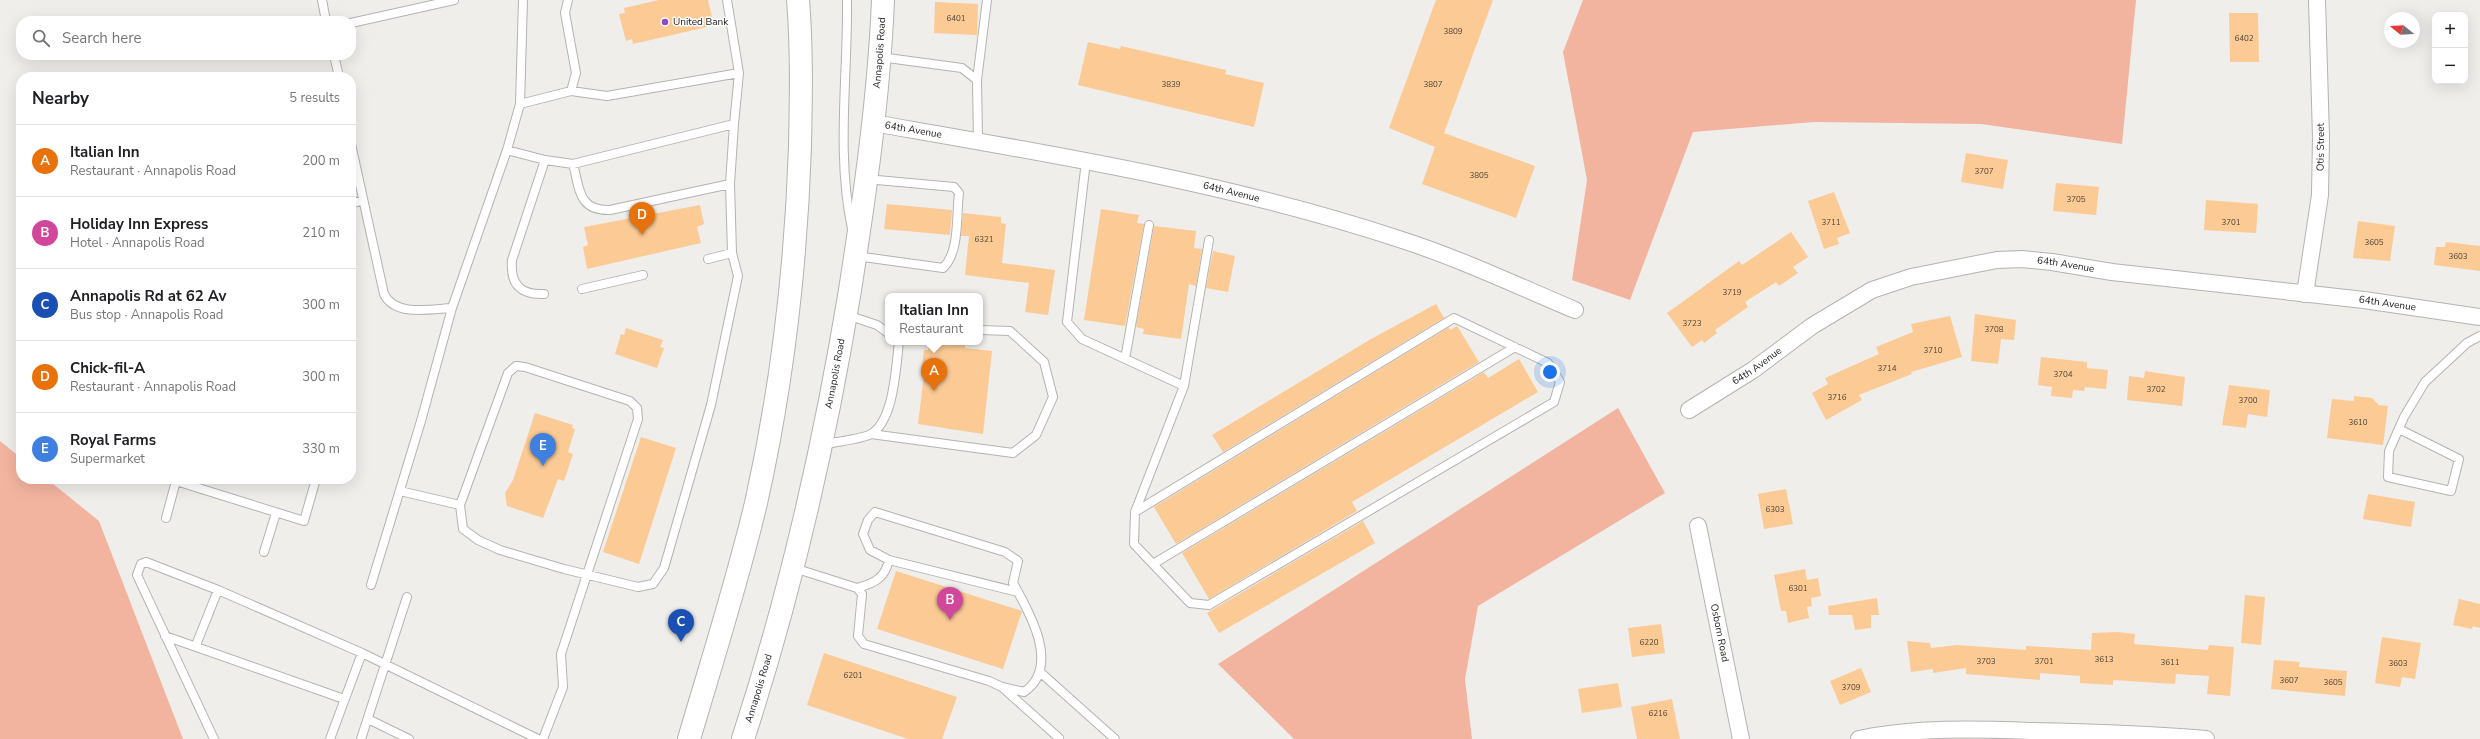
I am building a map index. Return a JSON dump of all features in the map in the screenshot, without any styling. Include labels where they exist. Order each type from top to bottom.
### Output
[{"type":"main road","points":[[691,738],[728,609],[754,510],[778,393],[791,284],[799,192],[801,110],[798,0]]},
{"type":"main road","name":"Annapolis Road","points":[[742,739],[771,653],[794,568],[822,445],[856,253],[873,123],[880,57],[883,0]]},
{"type":"street","name":"Otis Street","points":[[2305,294],[2320,195],[2321,137],[2317,0]]},
{"type":"street","name":"64th Avenue","points":[[873,123],[1086,161],[1208,187],[1347,223],[1411,243],[1575,310]]},
{"type":"street","name":"64th Avenue","points":[[1689,410],[1753,370],[1812,326],[1854,299],[1904,279],[1965,265],[2022,259],[2112,272],[2305,294],[2480,317]]},
{"type":"street","name":"Osborn Road","points":[[1698,526],[1741,739]]},
{"type":"street","points":[[1859,739],[1930,730],[1975,730],[2110,733],[2206,739]]},
{"type":"lane","points":[[322,0],[325,16]]},
{"type":"lane","points":[[356,22],[454,0]]},
{"type":"lane","points":[[371,585],[400,491],[452,308],[507,150],[520,104],[523,0]]},
{"type":"lane","points":[[568,0],[565,13],[576,73],[571,91]]},
{"type":"lane","points":[[543,739],[563,687],[561,654],[588,575],[638,419],[637,408],[630,401],[525,367],[516,366],[508,373],[460,506],[463,529],[478,540],[500,550],[588,575],[638,587],[654,584],[664,568],[711,405],[738,276],[732,253],[730,184],[739,73],[727,0]]},
{"type":"lane","points":[[847,0],[844,152],[846,190],[856,253],[943,268],[951,261],[959,193],[954,187],[866,179]]},
{"type":"lane","points":[[978,141],[977,80],[987,0]]},
{"type":"lane","points":[[880,57],[962,68],[977,80]]},
{"type":"lane","points":[[335,60],[338,72]]},
{"type":"lane","points":[[520,104],[571,91],[607,96],[739,73]]},
{"type":"lane","points":[[507,150],[545,160],[573,164],[734,124]]},
{"type":"lane","points":[[544,294],[536,295],[521,289],[511,272],[512,260],[545,160]]},
{"type":"lane","points":[[1086,161],[1067,322],[1082,339],[1184,386]]},
{"type":"lane","points":[[573,164],[584,202],[595,210],[610,210],[730,184]]},
{"type":"lane","points":[[356,167],[384,294],[388,302],[395,307],[417,310],[452,308]]},
{"type":"lane","points":[[356,202],[363,200]]},
{"type":"lane","points":[[1126,359],[1149,225]]},
{"type":"lane","points":[[1135,512],[1454,318],[1548,363],[1560,382],[1554,402],[1209,605],[1190,603],[1134,544],[1135,512],[1184,386],[1209,240]]},
{"type":"lane","points":[[708,259],[732,253]]},
{"type":"lane","points":[[582,289],[643,275]]},
{"type":"lane","points":[[846,315],[877,325],[885,325]]},
{"type":"lane","points":[[877,325],[885,331]]},
{"type":"lane","points":[[822,445],[871,434],[1013,453],[1036,435],[1053,397],[1044,362],[1010,331],[983,330]]},
{"type":"lane","points":[[2399,429],[2459,459],[2451,491],[2388,477],[2389,451],[2399,429],[2425,382],[2467,343],[2480,336]]},
{"type":"lane","points":[[871,434],[885,418],[894,385],[899,345]]},
{"type":"lane","points":[[1153,564],[1515,347]]},
{"type":"lane","points":[[166,518],[175,484]]},
{"type":"lane","points":[[188,484],[304,521],[315,484]]},
{"type":"lane","points":[[400,491],[460,506]]},
{"type":"lane","points":[[857,588],[862,594],[858,636],[864,644],[990,681],[1002,687],[1024,692],[1034,685],[1040,672],[1044,655],[1025,604],[1013,583],[1018,561],[1005,552],[876,512],[868,520],[863,534],[870,550],[889,560],[1018,592]]},
{"type":"lane","points":[[264,552],[276,513]]},
{"type":"lane","points":[[794,568],[857,588],[876,583],[886,572],[889,560]]},
{"type":"lane","points":[[214,739],[137,575],[141,564],[146,562],[218,590],[386,663],[538,739]]},
{"type":"lane","points":[[196,645],[218,590]]},
{"type":"lane","points":[[361,739],[407,597]]},
{"type":"lane","points":[[165,636],[196,645],[344,699]]},
{"type":"lane","points":[[330,739],[362,653]]},
{"type":"lane","points":[[1040,672],[1115,739]]},
{"type":"lane","points":[[1002,687],[1059,738]]},
{"type":"lane","points":[[368,718],[409,739]]},
{"type":"shaded area","points":[[1583,0],[2136,0],[2122,144],[1981,124],[1814,122],[1693,132],[1630,300],[1572,280],[1587,180],[1563,52]]},
{"type":"shaded area","points":[[1618,408],[1665,493],[1478,606],[1465,679],[1472,739],[1294,739],[1218,664]]},
{"type":"shaded area","points":[[0,441],[16,454],[16,484],[53,484],[99,521],[183,739],[0,739]]},
{"type":"building","name":"United Bank","points":[[659,0],[708,0],[713,21],[706,23],[707,27],[633,44],[632,39],[626,41],[619,14],[625,13],[624,8]]},
{"type":"building","points":[[1436,0],[1493,0],[1444,133],[1535,166],[1516,218],[1422,184],[1435,147],[1389,128]]},
{"type":"building","points":[[935,2],[978,4],[977,35],[934,33]]},
{"type":"building","points":[[2229,13],[2258,13],[2259,62],[2230,62]]},
{"type":"building","points":[[1088,42],[1120,49],[1121,46],[1226,70],[1225,74],[1264,83],[1254,127],[1078,85]]},
{"type":"building","points":[[1966,153],[2008,160],[2003,189],[1961,182]]},
{"type":"building","points":[[2056,183],[2099,187],[2096,215],[2053,211]]},
{"type":"building","points":[[1834,192],[1850,233],[1837,238],[1839,244],[1824,249],[1808,201]]},
{"type":"building","points":[[2206,200],[2258,204],[2256,233],[2204,230]]},
{"type":"building","points":[[887,204],[952,210],[950,235],[884,229]]},
{"type":"building","points":[[700,205],[704,224],[697,227],[701,243],[587,269],[583,247],[588,245],[584,227]]},
{"type":"building","points":[[1101,209],[1139,215],[1137,223],[1144,224],[1125,326],[1084,320]]},
{"type":"building","points":[[963,213],[1001,217],[1001,223],[1006,224],[1002,263],[1055,270],[1048,315],[1025,312],[1029,283],[965,275],[969,236],[961,236]]},
{"type":"building","points":[[2358,221],[2395,226],[2390,261],[2353,258]]},
{"type":"building","points":[[1154,226],[1196,231],[1194,248],[1202,249],[1196,286],[1189,284],[1181,339],[1143,334],[1144,329],[1136,327]]},
{"type":"building","points":[[1791,232],[1808,257],[1793,267],[1798,273],[1779,286],[1776,282],[1745,302],[1748,307],[1715,330],[1717,333],[1704,343],[1702,340],[1692,347],[1667,313],[1739,261],[1742,265]]},
{"type":"building","points":[[2446,242],[2480,246],[2480,271],[2434,265],[2436,247],[2445,247]]},
{"type":"building","points":[[1213,251],[1235,256],[1228,292],[1206,288]]},
{"type":"building","points":[[1436,304],[1444,318],[1223,452],[1212,435],[1371,339]]},
{"type":"building","points":[[1975,314],[2016,320],[2014,340],[2001,339],[1998,364],[1971,361]]},
{"type":"building","points":[[1950,316],[1962,357],[1911,372],[1912,374],[1859,395],[1862,400],[1826,420],[1812,393],[1828,384],[1825,378],[1879,354],[1876,347],[1913,332],[1911,324]]},
{"type":"building","points":[[1457,326],[1479,362],[1176,544],[1154,507],[1449,327],[1450,330]]},
{"type":"building","points":[[626,328],[663,340],[660,347],[664,348],[657,368],[615,354],[621,334],[624,335]]},
{"type":"building","points":[[928,345],[965,345],[965,348],[992,351],[983,434],[918,424],[925,367],[922,366],[924,350],[928,350]]},
{"type":"building","points":[[2041,357],[2087,362],[2087,368],[2108,370],[2106,389],[2085,387],[2084,391],[2073,390],[2072,398],[2051,396],[2052,387],[2038,385]]},
{"type":"building","points":[[1519,359],[1538,392],[1352,502],[1357,511],[1209,599],[1182,553],[1484,372],[1488,378]]},
{"type":"building","points":[[2145,371],[2185,377],[2182,406],[2127,400],[2129,376],[2144,378]]},
{"type":"building","points":[[2229,385],[2270,390],[2267,417],[2248,414],[2246,428],[2222,425]]},
{"type":"building","points":[[2354,396],[2372,398],[2379,405],[2388,406],[2383,445],[2327,438],[2332,399],[2354,401]]},
{"type":"building","points":[[535,413],[573,425],[572,428],[575,429],[568,452],[573,454],[564,481],[558,479],[543,518],[507,506],[505,493],[513,480]]},
{"type":"building","points":[[641,437],[676,448],[639,564],[603,552]]},
{"type":"building","points":[[1786,489],[1793,524],[1764,529],[1758,494]]},
{"type":"building","points":[[2368,494],[2415,502],[2411,527],[2363,519]]},
{"type":"building","points":[[1363,521],[1375,543],[1219,633],[1207,613]]},
{"type":"building","points":[[1805,569],[1807,580],[1818,578],[1821,596],[1811,598],[1812,606],[1807,607],[1809,618],[1788,623],[1786,611],[1781,611],[1774,575]]},
{"type":"building","points":[[896,571],[1022,611],[1003,669],[877,629]]},
{"type":"building","points":[[2245,595],[2265,597],[2261,645],[2241,643]]},
{"type":"building","points":[[1877,598],[1879,615],[1871,615],[1871,628],[1855,630],[1852,615],[1829,615],[1828,606]]},
{"type":"building","points":[[2459,599],[2480,604],[2480,628],[2473,626],[2472,629],[2453,625]]},
{"type":"building","points":[[1661,624],[1665,653],[1632,657],[1628,628]]},
{"type":"building","points":[[2117,632],[2135,634],[2134,644],[2208,650],[2209,645],[2234,647],[2230,696],[2207,694],[2209,676],[2176,674],[2175,684],[2113,680],[2113,685],[2080,683],[2080,676],[2040,673],[2040,680],[1966,674],[1966,668],[1933,673],[1933,669],[1911,672],[1907,641],[1930,643],[1931,648],[1957,645],[2026,650],[2026,646],[2091,650],[2092,633]]},
{"type":"building","points":[[2382,637],[2421,643],[2415,679],[2402,677],[2400,687],[2375,683]]},
{"type":"building","points":[[824,653],[957,697],[942,739],[908,739],[807,705]]},
{"type":"building","points":[[2274,660],[2300,662],[2299,667],[2347,671],[2345,696],[2271,689]]},
{"type":"building","points":[[1861,668],[1871,692],[1840,705],[1830,681]]},
{"type":"building","points":[[1618,683],[1622,707],[1582,713],[1578,689]]},
{"type":"building","points":[[1672,699],[1680,739],[1637,739],[1631,707]]},
{"type":"place","name":"United Bank","points":[[665,22]]},
{"type":"place","name":"Chick-fil-A","points":[[642,235]]},
{"type":"place","name":"Italian Inn","points":[[934,391]]},
{"type":"place","name":"Royal Farms","points":[[543,466]]},
{"type":"place","name":"Holiday Inn Express","points":[[950,620]]},
{"type":"place","name":"Annapolis Rd at 62 Av","points":[[681,642]]}]
